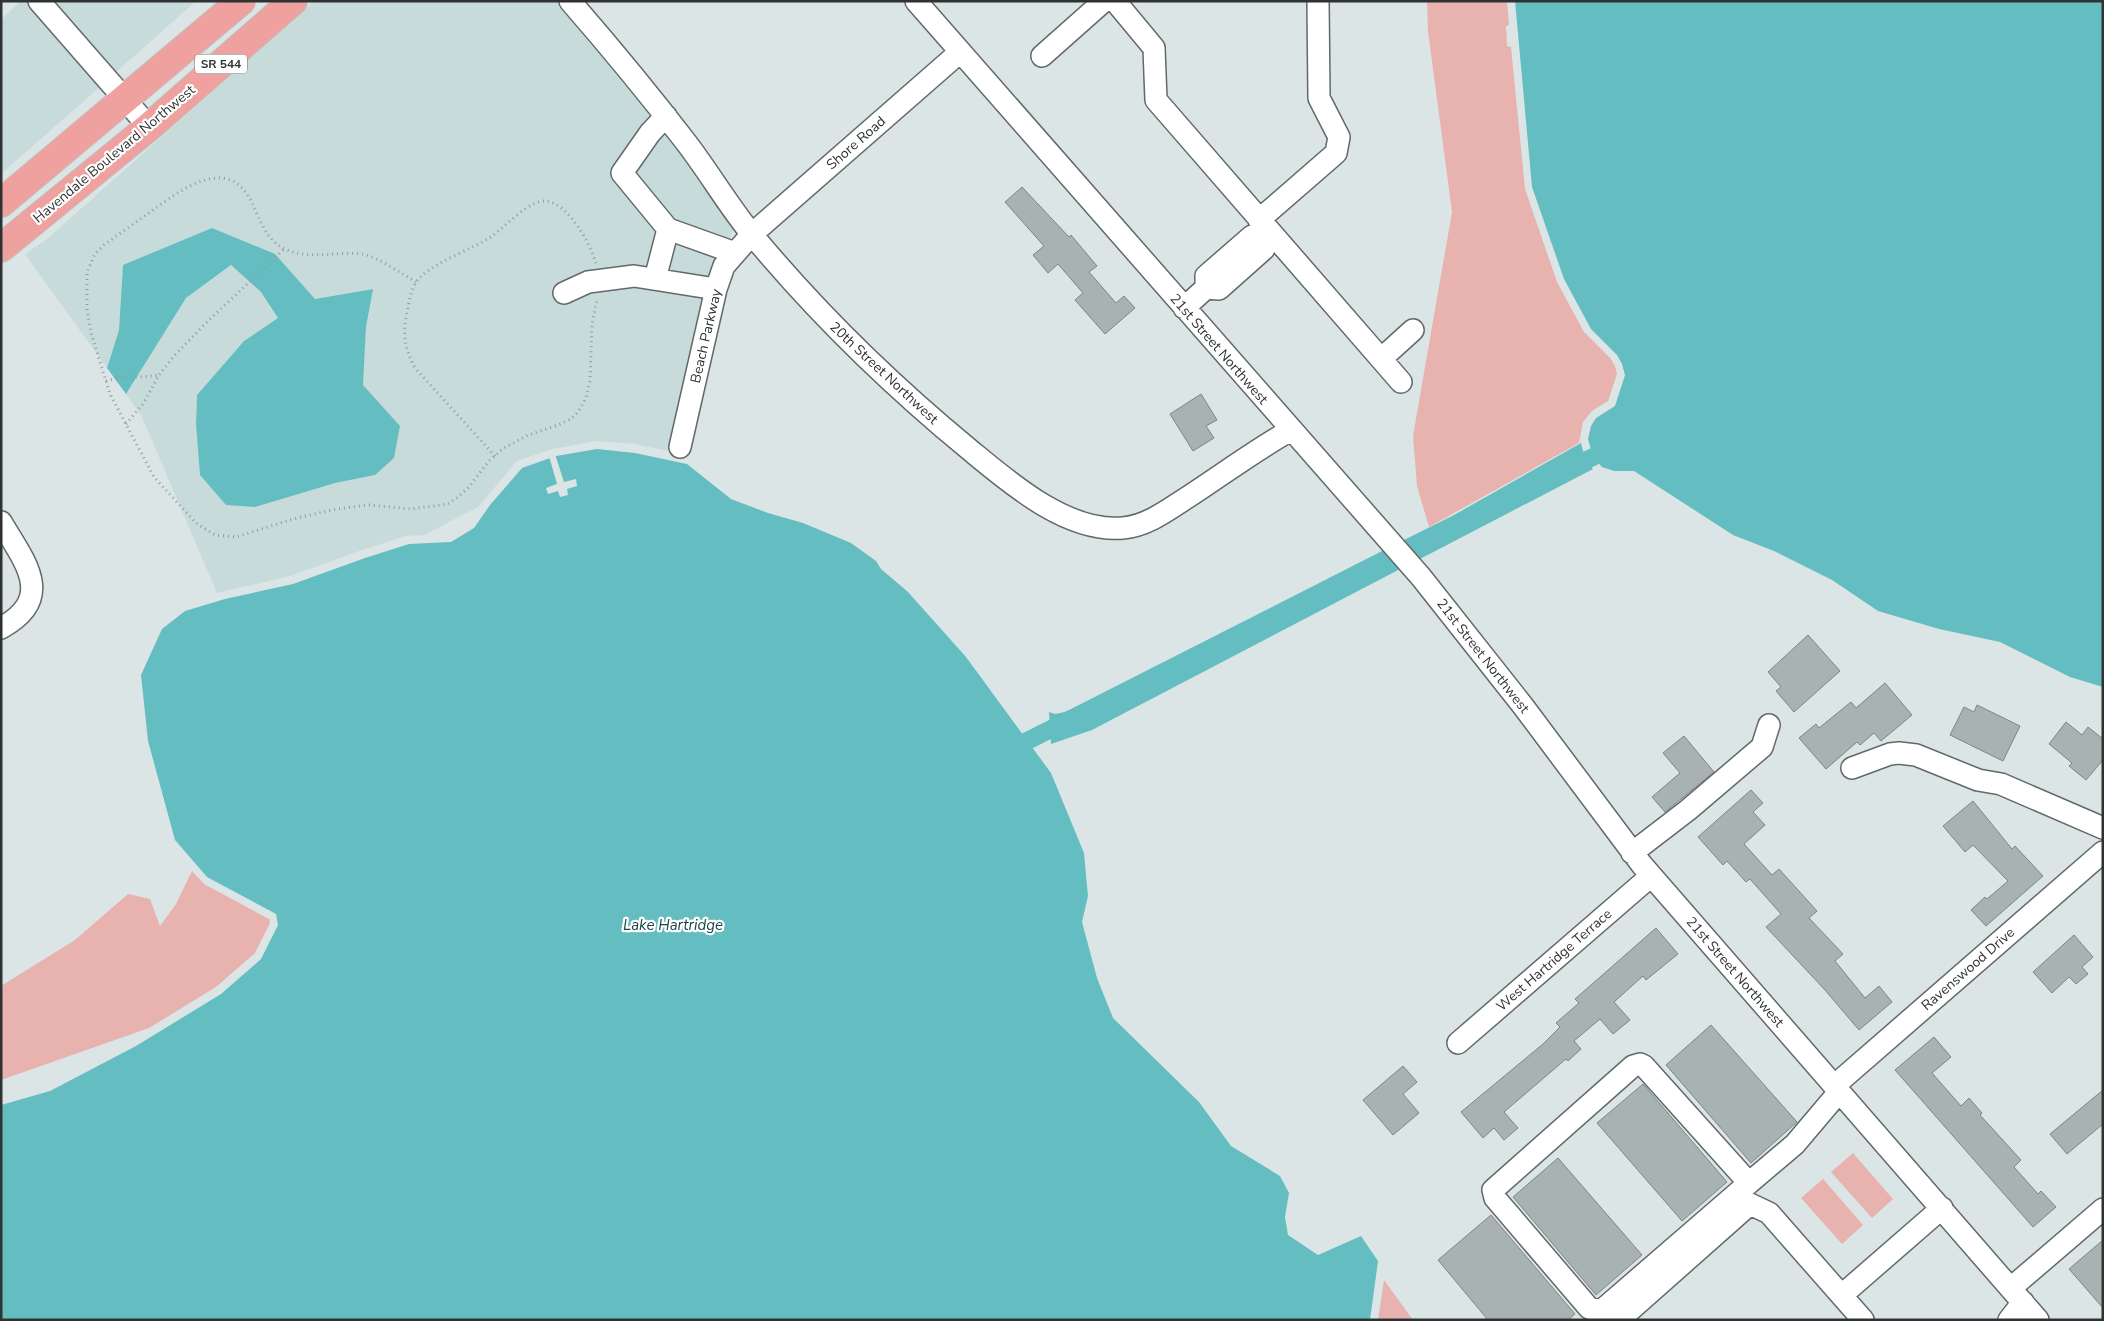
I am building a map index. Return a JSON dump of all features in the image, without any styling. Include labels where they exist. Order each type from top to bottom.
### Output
[{"type":"main road","name":"SR 544","points":[[1,202],[241,1]]},
{"type":"main road","name":"Havendale Boulevard Northwest","points":[[1,248],[149,127],[293,1]]},
{"type":"street","points":[[39,1],[149,127]]},
{"type":"street","name":"20th Street Northwest","points":[[570,1],[666,116],[752,234],[828,321],[927,414],[1012,483],[1056,511],[1083,524],[1105,529],[1138,526],[1162,513],[1291,430]]},
{"type":"street","name":"21st Street Northwest","points":[[916,1],[1421,576],[1523,706],[1650,876],[2038,1320]]},
{"type":"street","points":[[1042,56],[1104,1]]},
{"type":"street","points":[[1115,1],[1154,48],[1156,100],[1264,231],[1401,382]]},
{"type":"street","points":[[1184,308],[1206,288],[1219,289],[1221,275],[1264,249],[1264,231],[1336,153],[1339,137],[1318,98],[1318,1]]},
{"type":"street","name":"Shore Road","points":[[752,234],[960,52]]},
{"type":"street","points":[[666,116],[650,133],[622,173],[668,230],[735,253]]},
{"type":"street","points":[[655,280],[668,230]]},
{"type":"street","name":"Beach Parkway","points":[[680,447],[716,289],[724,266],[752,234]]},
{"type":"street","points":[[564,293],[588,282],[619,276],[634,276],[716,289]]},
{"type":"street","points":[[1381,359],[1413,330]]},
{"type":"street","points":[[1,522],[27,566],[32,591],[30,603],[25,611],[17,619],[1,628]]},
{"type":"street","points":[[1632,853],[1688,810],[1762,747],[1770,725]]},
{"type":"street","points":[[1852,768],[1890,754],[1916,755],[1978,780],[2001,784],[2103,828]]},
{"type":"street","name":"Ravenswood Drive","points":[[1749,1183],[1644,1066],[1640,1064],[1633,1066],[1493,1190],[1495,1198],[1589,1308],[1601,1311],[1795,1144],[1836,1089],[2103,852]]},
{"type":"street","name":"West Hartridge Terrace","points":[[1458,1043],[1650,876]]},
{"type":"street","points":[[1838,1290],[1937,1203]]},
{"type":"street","points":[[1619,1320],[1750,1204],[1769,1213],[1863,1320]]},
{"type":"street","points":[[2009,1320],[2017,1295],[2103,1208]]},
{"type":"path","points":[[416,282],[363,254],[308,255],[284,250],[269,236],[262,226],[247,193],[239,186],[216,177],[192,184],[104,245],[91,262],[87,272],[86,310],[106,381],[154,477],[196,523],[215,535],[236,537],[313,513],[344,507],[369,505],[411,508],[448,504],[457,498],[468,488],[477,474],[494,456],[528,435],[558,425],[578,412],[586,398],[590,381],[592,324],[598,295]]},
{"type":"path","points":[[494,456],[415,368],[408,355],[404,341],[404,327],[410,298],[416,282],[432,269],[492,236],[533,204],[544,200],[556,203],[567,211],[590,248],[598,271]]},
{"type":"path","points":[[126,424],[143,404],[159,375],[206,323],[284,250]]},
{"type":"path","points":[[106,381],[122,377],[159,375]]},
{"type":"shaded area","points":[[21,1],[27,1],[101,86],[1,174],[1,20]]},
{"type":"shaded area","points":[[51,1],[196,1],[114,74]]},
{"type":"shaded area","points":[[314,1],[556,1],[643,101],[734,224],[729,245],[709,279],[634,267],[617,267],[583,273],[551,288],[560,305],[591,291],[634,285],[705,297],[669,451],[635,444],[596,441],[553,449],[517,461],[478,507],[424,535],[406,536],[290,576],[217,593],[142,417],[126,394],[186,298],[231,265],[261,292],[278,318],[244,341],[197,395],[196,424],[200,475],[335,483],[375,475],[399,426],[363,385],[366,327],[372,289],[315,299],[275,254],[123,266],[119,330],[107,368],[25,254],[47,239]]},
{"type":"shaded area","points":[[1427,1],[1507,1],[1509,25],[1506,26],[1507,46],[1511,47],[1525,189],[1557,282],[1584,332],[1611,359],[1617,374],[1608,401],[1592,411],[1583,422],[1579,443],[1429,527],[1417,486],[1413,436],[1452,212],[1428,31]]},
{"type":"shaded area","points":[[192,871],[204,884],[269,919],[270,923],[255,953],[216,987],[149,1028],[1,1080],[1,986],[75,940],[128,894],[150,899],[160,926],[176,904]]},
{"type":"shaded area","points":[[1853,1153],[1893,1199],[1872,1218],[1831,1172]]},
{"type":"shaded area","points":[[1823,1179],[1863,1225],[1842,1244],[1801,1198]]},
{"type":"shaded area","points":[[1384,1280],[1413,1320],[1378,1320]]},
{"type":"water","points":[[1515,1],[2103,1],[2103,687],[2070,677],[2000,642],[1939,629],[1878,611],[1832,580],[1774,551],[1733,535],[1634,471],[1614,471],[1602,467],[1593,457],[1588,439],[1591,426],[1596,418],[1615,406],[1625,375],[1617,355],[1591,329],[1564,279],[1532,187]]},
{"type":"water","points":[[212,228],[275,254],[315,299],[373,289],[366,327],[363,385],[400,426],[394,458],[375,475],[335,483],[255,507],[226,505],[200,475],[196,424],[197,395],[244,341],[278,318],[261,292],[231,265],[186,298],[126,394],[107,368],[119,330],[123,265]]},
{"type":"water","points":[[1581,443],[1585,459],[1593,469],[1418,560],[1402,541],[1454,515]]},
{"type":"water","name":"Lake Hartridge","points":[[597,449],[635,453],[687,464],[731,499],[768,513],[803,523],[851,543],[876,561],[881,569],[908,592],[966,657],[1051,773],[1084,853],[1088,896],[1082,922],[1097,978],[1113,1018],[1199,1102],[1231,1146],[1280,1176],[1289,1193],[1285,1217],[1288,1235],[1318,1255],[1361,1236],[1378,1261],[1370,1320],[1,1320],[1,1105],[50,1091],[136,1046],[221,994],[261,959],[278,925],[276,914],[207,877],[175,840],[148,741],[141,675],[162,629],[185,611],[225,599],[293,584],[409,544],[451,542],[474,528],[490,505],[522,468],[556,456]]},
{"type":"water","points":[[1386,549],[1402,568],[1092,730],[1051,744],[1049,712],[1055,714],[1065,712]]},
{"type":"pier","points":[[555,454],[564,482],[576,479],[577,486],[567,489],[568,495],[560,497],[558,491],[548,494],[546,488],[557,484],[549,456]]},
{"type":"building","points":[[1022,187],[1069,237],[1071,235],[1097,266],[1089,272],[1116,303],[1124,296],[1135,308],[1105,334],[1075,300],[1083,293],[1058,264],[1048,273],[1033,255],[1044,246],[1005,202]]},
{"type":"building","points":[[1201,394],[1217,420],[1206,426],[1214,438],[1193,451],[1170,414]]},
{"type":"building","points":[[1808,635],[1840,671],[1794,712],[1776,691],[1781,687],[1768,672]]},
{"type":"building","points":[[1885,683],[1912,715],[1881,741],[1874,733],[1860,745],[1857,742],[1826,769],[1799,738],[1816,724],[1819,728],[1851,702],[1856,708]]},
{"type":"building","points":[[1977,705],[2020,726],[2003,761],[1950,735],[1964,707],[1974,712]]},
{"type":"building","points":[[2066,722],[2082,735],[2088,727],[2103,739],[2103,760],[2086,780],[2069,766],[2072,763],[2049,744]]},
{"type":"building","points":[[1684,736],[1714,772],[1665,812],[1652,797],[1680,773],[1663,753]]},
{"type":"building","points":[[1751,790],[1763,803],[1753,812],[1765,825],[1744,844],[1772,875],[1779,869],[1817,911],[1809,918],[1843,954],[1835,961],[1865,998],[1879,986],[1892,1002],[1859,1030],[1825,990],[1766,927],[1781,914],[1750,879],[1746,882],[1727,861],[1723,865],[1698,837]]},
{"type":"building","points":[[1973,801],[2012,849],[2015,846],[2043,876],[1986,926],[1971,910],[1985,897],[1987,899],[2008,881],[1973,845],[1965,852],[1943,826]]},
{"type":"building","points":[[1656,928],[1678,954],[1646,980],[1643,976],[1614,1002],[1630,1020],[1613,1034],[1600,1019],[1574,1041],[1581,1049],[1568,1061],[1566,1059],[1504,1112],[1518,1128],[1504,1140],[1494,1128],[1483,1138],[1461,1112],[1543,1044],[1560,1027],[1556,1023],[1579,1003],[1575,999]]},
{"type":"building","points":[[2074,935],[2093,957],[2082,967],[2088,974],[2076,984],[2069,977],[2052,993],[2033,972]]},
{"type":"building","points":[[1711,1025],[1797,1122],[1751,1163],[1666,1065]]},
{"type":"building","points":[[1934,1037],[1951,1057],[1932,1073],[1961,1106],[1969,1098],[1982,1113],[1980,1115],[2021,1160],[2014,1167],[2038,1194],[2041,1191],[2056,1207],[2033,1227],[1895,1070]]},
{"type":"building","points":[[1403,1066],[1417,1082],[1403,1094],[1419,1113],[1393,1135],[1363,1100]]},
{"type":"building","points":[[1643,1084],[1727,1182],[1682,1221],[1597,1123]]},
{"type":"building","points":[[2103,1090],[2103,1124],[2067,1154],[2050,1134]]},
{"type":"building","points":[[1558,1158],[1642,1255],[1596,1295],[1513,1197]]},
{"type":"building","points":[[1491,1215],[1575,1314],[1568,1320],[1488,1320],[1438,1260]]},
{"type":"building","points":[[2103,1240],[2103,1308],[2069,1269]]},
{"type":"waterway","points":[[1566,470],[1593,457]]},
{"type":"waterway","points":[[1027,741],[1071,719]]}]
